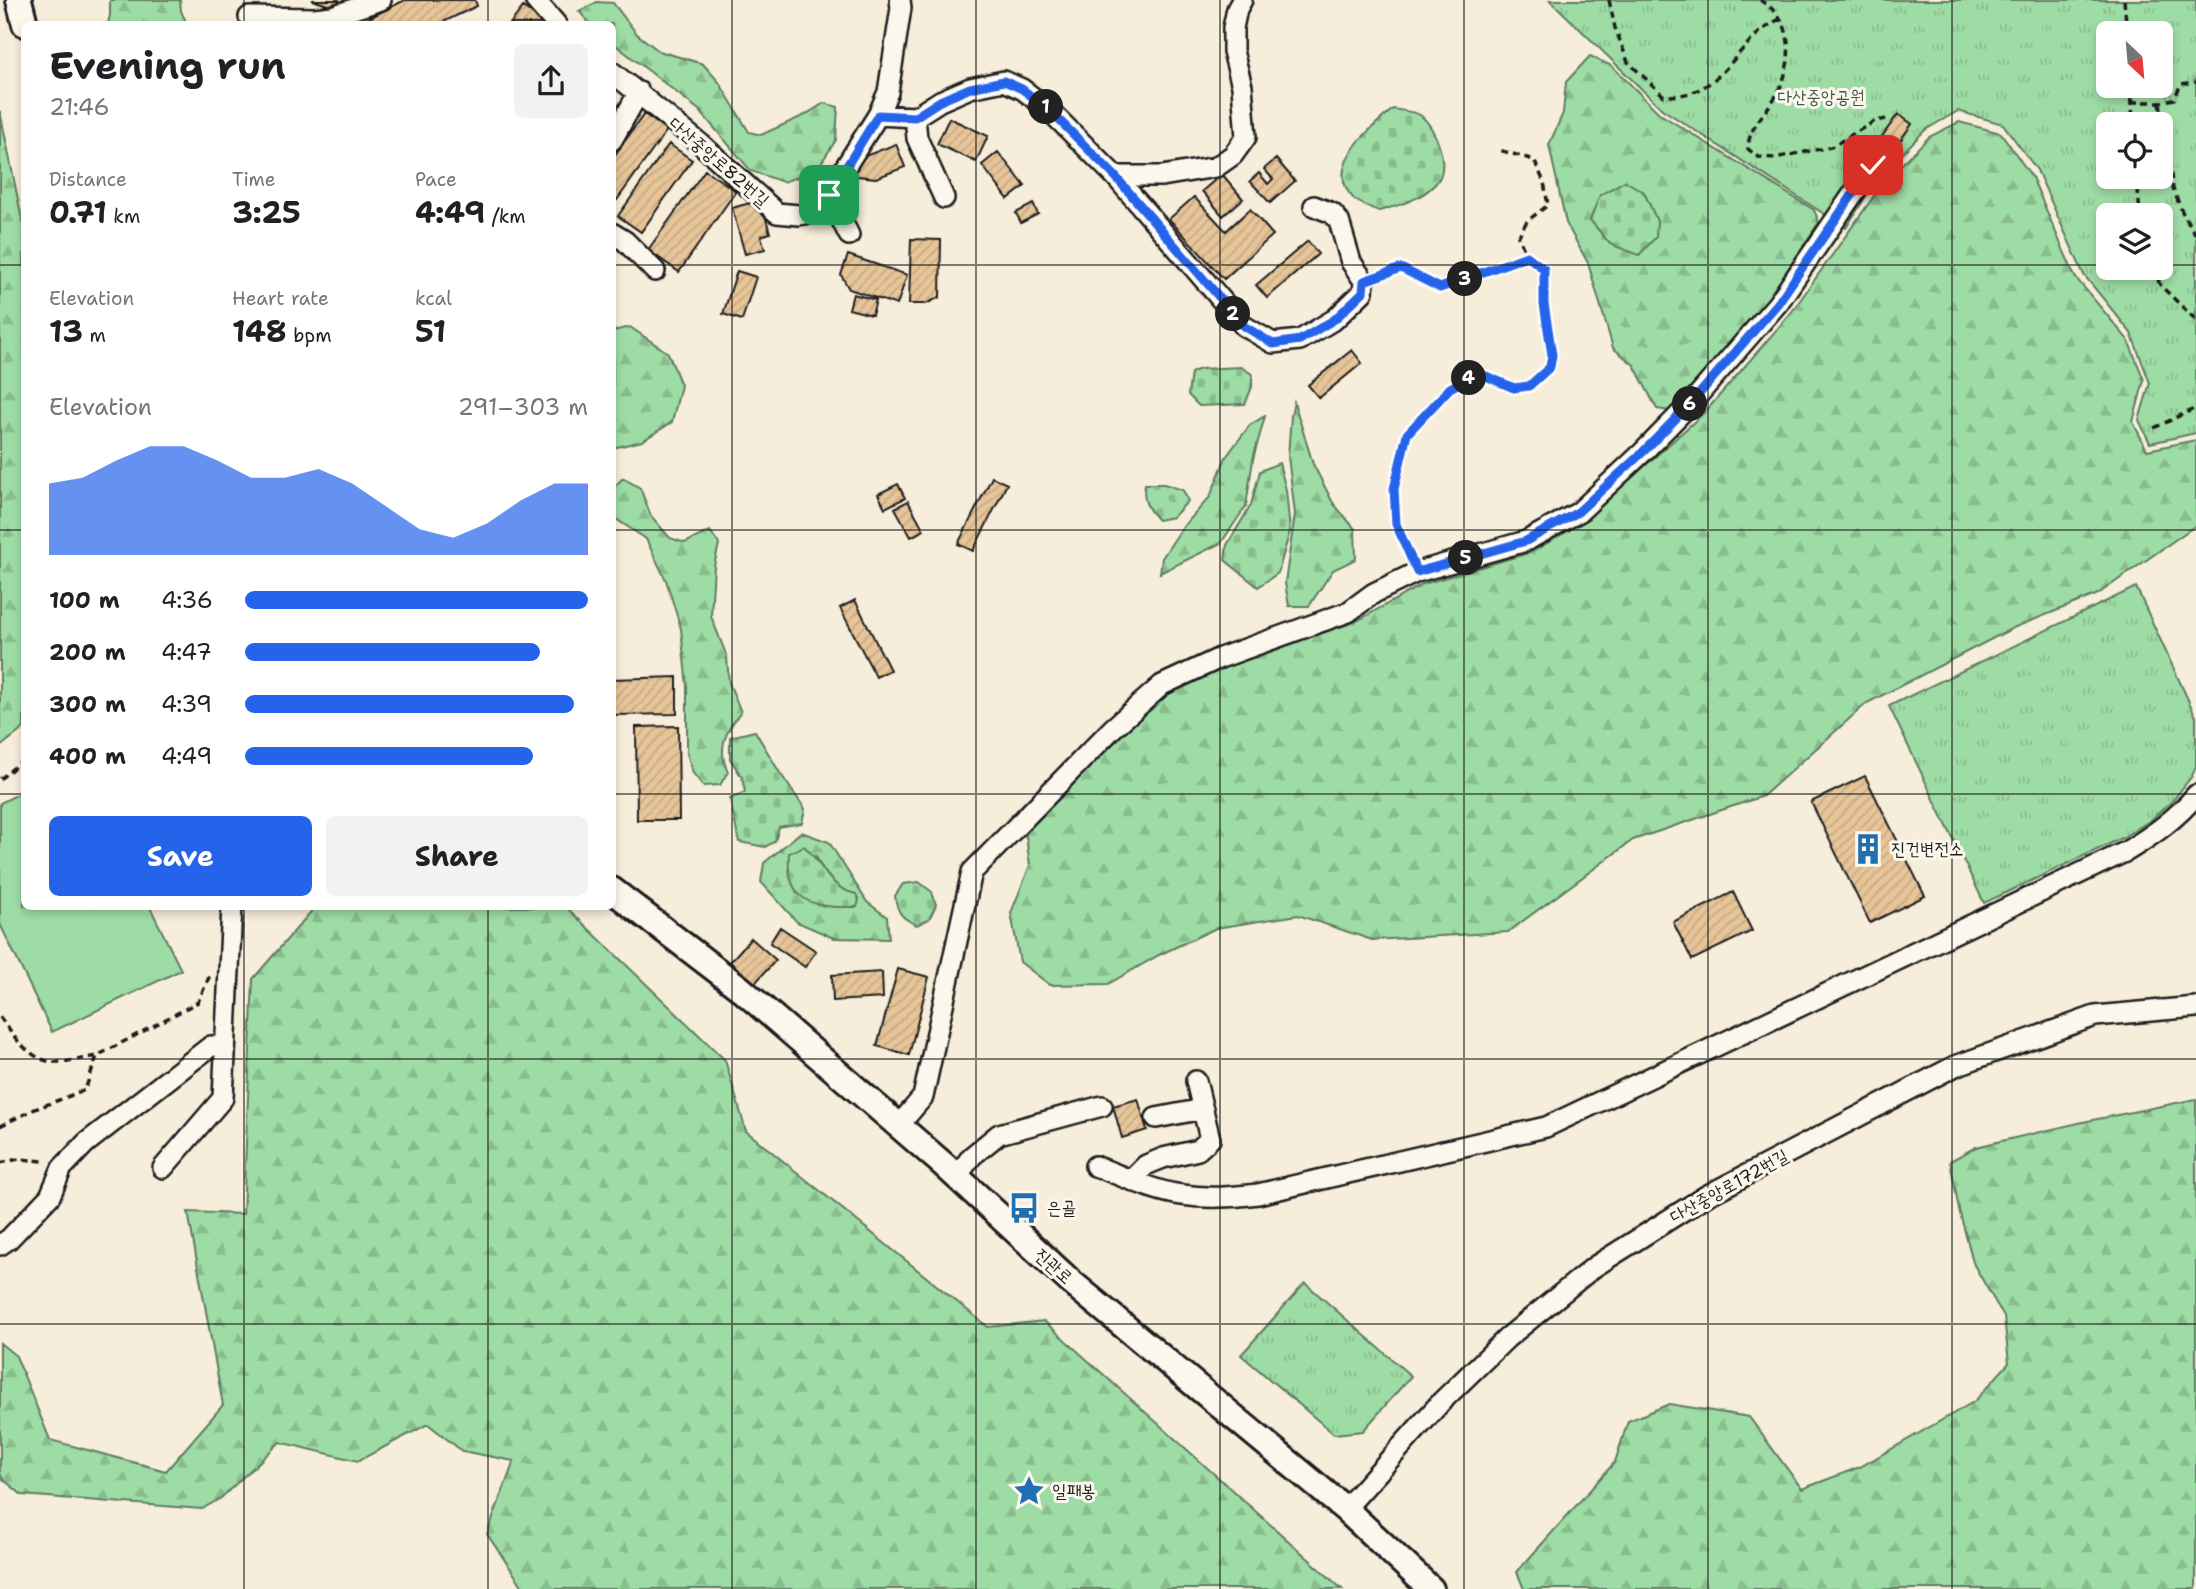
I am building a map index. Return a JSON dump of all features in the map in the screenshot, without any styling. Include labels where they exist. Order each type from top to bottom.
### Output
[{"type":"main road","points":[[19,0],[24,21]]},
{"type":"main road","name":"진관로","points":[[616,893],[741,989],[957,1176],[1072,1283],[1345,1509],[1432,1589]]},
{"type":"street","points":[[249,17],[332,16],[381,0]]},
{"type":"street","points":[[535,0],[552,21]]},
{"type":"street","name":"다산중앙로82번길","points":[[616,75],[702,145],[777,213],[799,215],[817,212],[878,115],[888,92],[900,0]]},
{"type":"street","points":[[1115,176],[1162,176],[1216,167],[1233,155],[1246,137],[1242,86],[1233,51],[1233,28],[1242,0]]},
{"type":"street","points":[[878,115],[915,117],[940,101],[970,88],[1004,81],[1022,89],[1047,108],[1115,176],[1244,326],[1273,344],[1300,340],[1335,319],[1363,292],[1364,281],[1351,262],[1339,221],[1332,212],[1314,206]]},
{"type":"street","points":[[616,133],[639,92]]},
{"type":"street","points":[[915,117],[916,138],[944,198]]},
{"type":"street","points":[[899,1125],[923,1097],[972,872],[1113,728],[1162,685],[1220,658],[1348,612],[1374,593],[1417,572],[1526,541],[1578,512],[1693,401],[1778,303],[1873,165]]},
{"type":"street","points":[[829,195],[849,234]]},
{"type":"street","points":[[616,235],[655,271]]},
{"type":"street","points":[[1095,1166],[1179,1195],[1209,1198],[1258,1194],[1546,1127],[2127,851],[2158,832],[2182,812],[2196,795]]},
{"type":"street","points":[[163,1168],[223,1097],[232,910]]},
{"type":"street","name":"다산중앙로172번길","points":[[1345,1509],[1443,1401],[1507,1338],[1594,1267],[1706,1196],[1955,1066],[2095,1016],[2196,1007]]},
{"type":"street","points":[[0,1245],[50,1196],[62,1168],[86,1143],[211,1046],[225,1045]]},
{"type":"street","points":[[1132,1179],[1146,1165],[1198,1150],[1210,1139],[1195,1081]]},
{"type":"street","points":[[957,1176],[972,1156],[999,1134],[1102,1106]]},
{"type":"street","points":[[1156,1118],[1203,1109]]},
{"type":"path","points":[[1609,0],[1615,28],[1628,62],[1664,96],[1681,96],[1704,88],[1726,70],[1746,44],[1766,26],[1780,19]]},
{"type":"path","points":[[1760,0],[1777,13],[1787,31],[1787,67],[1778,93],[1748,140],[1748,149],[1758,157],[1774,158],[1831,147],[1875,121],[1887,119]]},
{"type":"path","points":[[2124,0],[2126,21]]},
{"type":"path","points":[[2132,102],[2174,99],[2181,84],[2196,82]]},
{"type":"path","points":[[2132,98],[2132,112]]},
{"type":"path","points":[[2160,102],[2173,189],[2196,236]]},
{"type":"path","points":[[1417,572],[1396,524],[1394,489],[1407,434],[1450,388],[1469,378],[1486,376],[1514,388],[1529,386],[1550,367],[1552,355],[1544,304],[1544,269],[1527,256],[1518,237],[1527,221],[1548,205],[1544,182],[1534,160],[1499,150]]},
{"type":"path","points":[[1364,281],[1401,268],[1440,288],[1527,256]]},
{"type":"path","points":[[2158,280],[2160,285],[2196,320]]},
{"type":"path","points":[[2154,428],[2196,408]]},
{"type":"path","points":[[0,779],[21,762]]},
{"type":"path","points":[[0,1017],[33,1056],[56,1063],[97,1056],[198,1002],[212,969]]},
{"type":"path","points":[[0,1126],[85,1090],[97,1056]]},
{"type":"path","points":[[0,1163],[19,1159],[44,1161],[62,1168]]},
{"type":"green space","points":[[110,0],[180,0],[186,21],[109,21]]},
{"type":"green space","name":"다산중앙공원","points":[[1550,0],[2196,0],[2196,433],[2150,443],[2139,420],[2150,383],[2131,333],[2084,275],[2037,170],[2003,124],[1958,111],[1925,130],[1877,179],[1846,228],[1662,109]]},
{"type":"green space","points":[[597,2],[613,3],[637,34],[659,51],[703,64],[719,82],[749,132],[761,135],[824,103],[838,107],[836,140],[816,171],[783,182],[751,171],[699,110],[616,45],[616,21],[587,21],[579,11]]},
{"type":"green space","points":[[1590,56],[1612,66],[1660,114],[1814,210],[1819,222],[1769,298],[1670,411],[1657,409],[1634,365],[1613,348],[1588,263],[1566,223],[1549,145],[1563,113],[1566,82]]},
{"type":"green space","points":[[1393,109],[1420,115],[1426,121],[1440,148],[1442,167],[1436,183],[1424,194],[1379,211],[1354,199],[1343,174],[1353,149]]},
{"type":"green space","points":[[0,111],[21,214],[21,730],[0,747]]},
{"type":"green space","points":[[1959,122],[2001,133],[2032,177],[2075,277],[2128,340],[2144,380],[2133,422],[2147,450],[2196,440],[2196,525],[2098,594],[2013,628],[1867,703],[1763,796],[1633,840],[1508,932],[1372,940],[1298,915],[1216,928],[1159,955],[1108,984],[1050,985],[1020,962],[1011,913],[1030,865],[1025,830],[1168,690],[1223,666],[1355,622],[1423,584],[1532,552],[1585,520],[1706,411],[1791,313],[1884,182],[1929,137]]},
{"type":"green space","points":[[1625,181],[1644,192],[1657,221],[1656,237],[1639,255],[1610,244],[1590,220],[1600,195]]},
{"type":"green space","points":[[630,327],[668,353],[681,385],[672,422],[642,441],[616,447],[616,330]]},
{"type":"green space","points":[[1241,367],[1252,374],[1252,387],[1245,404],[1199,406],[1188,395],[1191,373],[1200,369]]},
{"type":"green space","points":[[1294,402],[1313,464],[1333,503],[1355,529],[1356,559],[1333,570],[1309,606],[1289,606],[1285,583],[1295,514],[1288,456]]},
{"type":"green space","points":[[1265,416],[1253,459],[1246,506],[1221,543],[1160,573],[1162,558],[1182,528],[1210,497],[1226,457],[1250,425]]},
{"type":"green space","points":[[1279,463],[1286,490],[1290,531],[1278,573],[1258,587],[1225,560],[1227,545],[1251,505],[1260,471]]},
{"type":"green space","points":[[623,478],[640,488],[651,516],[670,538],[685,543],[710,531],[719,544],[714,566],[711,616],[727,657],[729,683],[741,712],[724,740],[723,756],[728,772],[720,785],[703,786],[693,773],[687,753],[687,687],[681,629],[666,580],[646,539],[616,519],[616,485]]},
{"type":"green space","points":[[1145,484],[1164,484],[1183,490],[1188,501],[1173,517],[1158,520],[1146,504]]},
{"type":"green space","points":[[2136,587],[2196,717],[2196,766],[2192,776],[2173,800],[2151,820],[2122,838],[1984,903],[1889,706]]},
{"type":"green space","points":[[755,731],[805,809],[802,823],[779,827],[775,841],[765,847],[739,842],[730,799],[745,792],[742,777],[730,759],[730,737]]},
{"type":"green space","points":[[21,792],[21,910],[151,910],[181,970],[52,1032],[0,924],[0,803]]},
{"type":"green space","points":[[801,832],[829,842],[867,902],[887,917],[889,939],[834,938],[797,922],[761,882],[764,863]],"holes":[[[816,856],[825,872],[846,892],[796,893]]]},
{"type":"green space","points":[[804,846],[838,886],[856,894],[859,900],[857,907],[816,904],[798,893],[789,870],[789,853]]},
{"type":"green space","points":[[919,882],[932,892],[936,905],[929,919],[917,925],[901,914],[895,896],[903,884]]},
{"type":"green space","points":[[312,910],[569,910],[725,1060],[746,1131],[988,1327],[1044,1321],[1342,1589],[522,1589],[487,1534],[514,1461],[462,1451],[428,1424],[358,1461],[280,1442],[221,1498],[202,1509],[22,1495],[0,1474],[0,1343],[16,1356],[50,1440],[166,1471],[223,1405],[188,1212],[243,1214],[253,979]]},
{"type":"green space","points":[[2196,1099],[2196,1589],[1524,1589],[1517,1572],[1615,1462],[1628,1421],[1669,1404],[1749,1417],[1802,1489],[1860,1467],[1975,1401],[2009,1363],[2004,1317],[1974,1265],[1959,1210],[1950,1161],[1976,1147]]},
{"type":"green space","points":[[1305,1283],[1411,1376],[1363,1431],[1334,1434],[1241,1355]]},
{"type":"building","points":[[312,0],[339,0],[337,8]]},
{"type":"building","points":[[405,0],[475,0],[477,6],[445,21],[363,21]]},
{"type":"building","points":[[523,7],[543,21],[512,21]]},
{"type":"building","points":[[644,114],[667,130],[617,200],[616,153]]},
{"type":"building","points":[[1898,114],[1912,124],[1885,162],[1871,152]]},
{"type":"building","points":[[949,118],[988,136],[976,162],[937,144]]},
{"type":"building","points":[[669,144],[692,160],[641,232],[618,216]]},
{"type":"building","points":[[896,144],[905,167],[876,178],[857,176],[855,169],[865,156]]},
{"type":"building","points":[[998,152],[1025,186],[1008,199],[982,165]]},
{"type":"building","points":[[1276,159],[1295,181],[1270,203],[1250,181],[1259,173],[1268,184],[1273,179],[1264,169]]},
{"type":"building","points":[[705,170],[736,191],[679,272],[648,250]]},
{"type":"building","points":[[1222,174],[1243,199],[1223,216],[1202,191]]},
{"type":"building","points":[[1194,197],[1226,231],[1250,209],[1273,235],[1224,279],[1169,219]]},
{"type":"building","points":[[761,200],[770,233],[761,236],[765,249],[745,254],[732,208]]},
{"type":"building","points":[[1033,204],[1038,214],[1021,223],[1016,213]]},
{"type":"building","points":[[911,239],[941,240],[940,297],[926,304],[909,304]]},
{"type":"building","points":[[1308,241],[1318,254],[1267,298],[1256,285]]},
{"type":"building","points":[[848,255],[907,275],[897,305],[849,289],[841,275]]},
{"type":"building","points":[[737,271],[756,277],[742,320],[723,314]]},
{"type":"building","points":[[853,294],[876,300],[872,315],[849,309]]},
{"type":"building","points":[[1352,350],[1362,363],[1319,398],[1308,385]]},
{"type":"building","points":[[992,477],[1007,484],[973,551],[958,544]]},
{"type":"building","points":[[898,484],[905,498],[885,508],[878,494]]},
{"type":"building","points":[[908,501],[924,530],[911,537],[895,508]]},
{"type":"building","points":[[855,600],[890,670],[876,677],[840,608]]},
{"type":"building","points":[[677,677],[677,714],[616,715],[616,679]]},
{"type":"building","points":[[678,726],[679,820],[637,820],[636,727]]},
{"type":"building","name":"진건변전소","points":[[1865,776],[1925,896],[1870,923],[1811,802]]},
{"type":"building","points":[[1733,892],[1752,931],[1692,960],[1673,922]]},
{"type":"building","points":[[780,927],[816,951],[805,967],[770,943]]},
{"type":"building","points":[[751,938],[776,960],[754,984],[730,962]]},
{"type":"building","points":[[898,969],[929,977],[909,1055],[877,1046]]},
{"type":"building","points":[[882,972],[883,998],[833,1001],[832,975]]},
{"type":"building","points":[[1138,1099],[1147,1130],[1122,1138],[1113,1106]]},
{"type":"place","name":"진건변전소","points":[[1868,849]]},
{"type":"place","name":"은골","points":[[1024,1208]]},
{"type":"place","name":"일패봉","points":[[1029,1491]]},
{"type":"route","points":[[829,195],[878,115],[915,117],[940,101],[970,88],[1004,81],[1022,89],[1047,108],[1115,176],[1244,326],[1273,344],[1300,340],[1335,319],[1363,292],[1364,281],[1401,268],[1440,288],[1527,256],[1544,269],[1544,304],[1552,355],[1550,367],[1529,386],[1514,388],[1486,376],[1469,378],[1450,388],[1407,434],[1394,489],[1396,524],[1417,572],[1526,541],[1578,512],[1693,401],[1778,303],[1873,165]]}]
